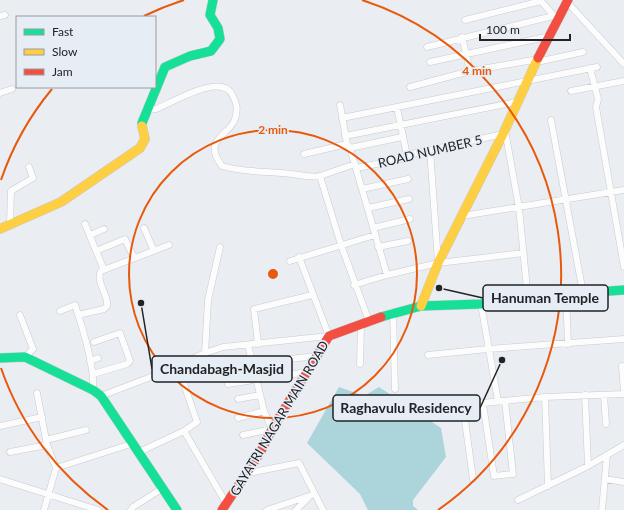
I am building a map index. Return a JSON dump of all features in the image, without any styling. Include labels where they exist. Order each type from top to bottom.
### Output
[{"type":"street","points":[[0,229],[10,223],[61,202],[140,148],[144,139],[142,125],[165,67],[190,56],[211,51],[220,39],[218,28],[210,15],[213,0]]},
{"type":"street","points":[[465,20],[540,1],[556,18]]},
{"type":"street","points":[[421,306],[438,263],[504,132],[516,102],[550,36],[556,18],[567,1],[624,64]]},
{"type":"street","points":[[427,47],[556,18]]},
{"type":"street","points":[[430,62],[550,36]]},
{"type":"street","points":[[462,38],[470,71]]},
{"type":"street","points":[[410,87],[470,71],[583,52]]},
{"type":"street","points":[[342,118],[526,82],[594,67],[595,87],[598,99],[596,107],[624,267]]},
{"type":"street","points":[[571,91],[624,81]]},
{"type":"street","name":"ROAD NUMBER 5","points":[[149,110],[162,107],[205,88],[213,86],[225,88],[231,92],[237,104],[237,113],[234,121],[216,143],[215,156],[222,166],[237,170],[293,174],[310,178],[355,166],[407,158],[407,155],[504,132]]},
{"type":"street","points":[[0,93],[12,90]]},
{"type":"street","points":[[345,136],[516,102]]},
{"type":"street","points":[[340,105],[345,136],[387,275]]},
{"type":"street","points":[[397,108],[407,155]]},
{"type":"street","points":[[551,120],[583,293]]},
{"type":"street","points":[[504,132],[518,208],[528,299]]},
{"type":"street","points":[[304,154],[402,137]]},
{"type":"street","points":[[430,150],[438,263]]},
{"type":"street","points":[[10,223],[11,191],[33,178],[29,167]]},
{"type":"street","points":[[320,176],[365,322],[360,364]]},
{"type":"street","points":[[362,189],[408,178]]},
{"type":"street","points":[[462,216],[624,190]]},
{"type":"street","points":[[368,208],[409,198]]},
{"type":"street","points":[[373,228],[410,219]]},
{"type":"street","points":[[85,224],[104,270]]},
{"type":"street","points":[[144,228],[154,251]]},
{"type":"street","points":[[90,235],[104,229]]},
{"type":"street","points":[[290,261],[299,257],[375,236]]},
{"type":"street","points":[[96,251],[125,240],[134,258]]},
{"type":"street","points":[[378,247],[408,241]]},
{"type":"street","points":[[78,315],[104,309],[107,306],[107,300],[99,277],[100,273],[104,270],[169,245]]},
{"type":"street","points":[[205,353],[208,300],[220,247]]},
{"type":"street","points":[[354,285],[387,275],[438,263],[524,253]]},
{"type":"street","points":[[101,396],[223,347],[329,336],[312,295],[299,257]]},
{"type":"street","name":"GAYATRI NAGAR MAIN ROAD","points":[[224,507],[248,473],[272,429],[329,336],[393,312],[421,306],[481,304],[566,294],[624,290]]},
{"type":"street","points":[[566,294],[568,344]]},
{"type":"street","points":[[258,344],[254,309],[312,295]]},
{"type":"street","points":[[481,304],[498,401]]},
{"type":"street","points":[[60,311],[75,305],[93,374],[93,390]]},
{"type":"street","points":[[393,312],[395,389]]},
{"type":"street","points":[[20,315],[33,349],[25,357]]},
{"type":"street","points":[[93,374],[127,364],[130,361],[120,333],[94,342]]},
{"type":"street","points":[[428,355],[488,348],[624,340]]},
{"type":"street","points":[[243,435],[272,429],[264,411],[248,345]]},
{"type":"street","points":[[237,367],[252,363],[316,356]]},
{"type":"street","points":[[0,358],[25,357],[93,390],[101,396],[134,443],[177,510]]},
{"type":"street","points":[[90,361],[98,358]]},
{"type":"street","points":[[431,408],[483,404],[498,401],[624,393],[622,366]]},
{"type":"street","points":[[228,384],[307,372]]},
{"type":"street","points":[[139,452],[184,431],[197,422],[184,384]]},
{"type":"street","points":[[37,393],[47,442],[56,468],[44,510]]},
{"type":"street","points":[[238,399],[260,395]]},
{"type":"street","points":[[585,395],[588,466]]},
{"type":"street","points":[[604,395],[606,424]]},
{"type":"street","points":[[546,398],[548,486]]},
{"type":"street","points":[[483,404],[494,476],[512,474],[506,401]]},
{"type":"street","points":[[463,406],[473,479]]},
{"type":"street","points":[[238,418],[264,411]]},
{"type":"street","points":[[0,426],[42,418]]},
{"type":"street","points":[[10,452],[86,430]]},
{"type":"street","points":[[184,431],[224,507]]},
{"type":"street","points":[[56,468],[134,443]]},
{"type":"street","points":[[518,500],[588,466],[624,445]]},
{"type":"street","points":[[602,510],[608,455]]},
{"type":"street","points":[[248,473],[299,463],[313,494],[323,510]]},
{"type":"street","points":[[605,479],[624,482]]},
{"type":"street","points":[[0,480],[98,510]]},
{"type":"street","points":[[131,510],[133,507],[163,488]]},
{"type":"street","points":[[268,510],[313,494]]},
{"type":"street","points":[[296,510],[313,494]]},
{"type":"water","points":[[339,387],[364,396],[379,387],[441,428],[446,457],[413,500],[413,506],[418,510],[368,510],[360,494],[307,443]]},
{"type":"traffic: fast","points":[[142,123],[165,67],[190,56],[211,51],[220,39],[218,28],[210,15],[213,0]]},
{"type":"traffic: fast","points":[[381,317],[421,306],[481,304],[566,294],[624,290]]},
{"type":"traffic: fast","points":[[0,358],[25,357],[93,390],[101,396],[177,510]]},
{"type":"traffic: slow","points":[[421,306],[438,263],[503,134],[538,58]]},
{"type":"traffic: slow","points":[[0,229],[61,202],[140,148],[145,139],[142,126]]},
{"type":"traffic: jam","points":[[538,58],[568,0]]},
{"type":"traffic: jam","points":[[222,510],[260,453],[272,429],[329,336],[381,317]]},
{"type":"place","name":"Hanuman Temple","points":[[439,288]]},
{"type":"place","name":"Chandabagh-Masjid","points":[[141,303]]},
{"type":"place","name":"Raghavulu Residency","points":[[502,360]]}]
